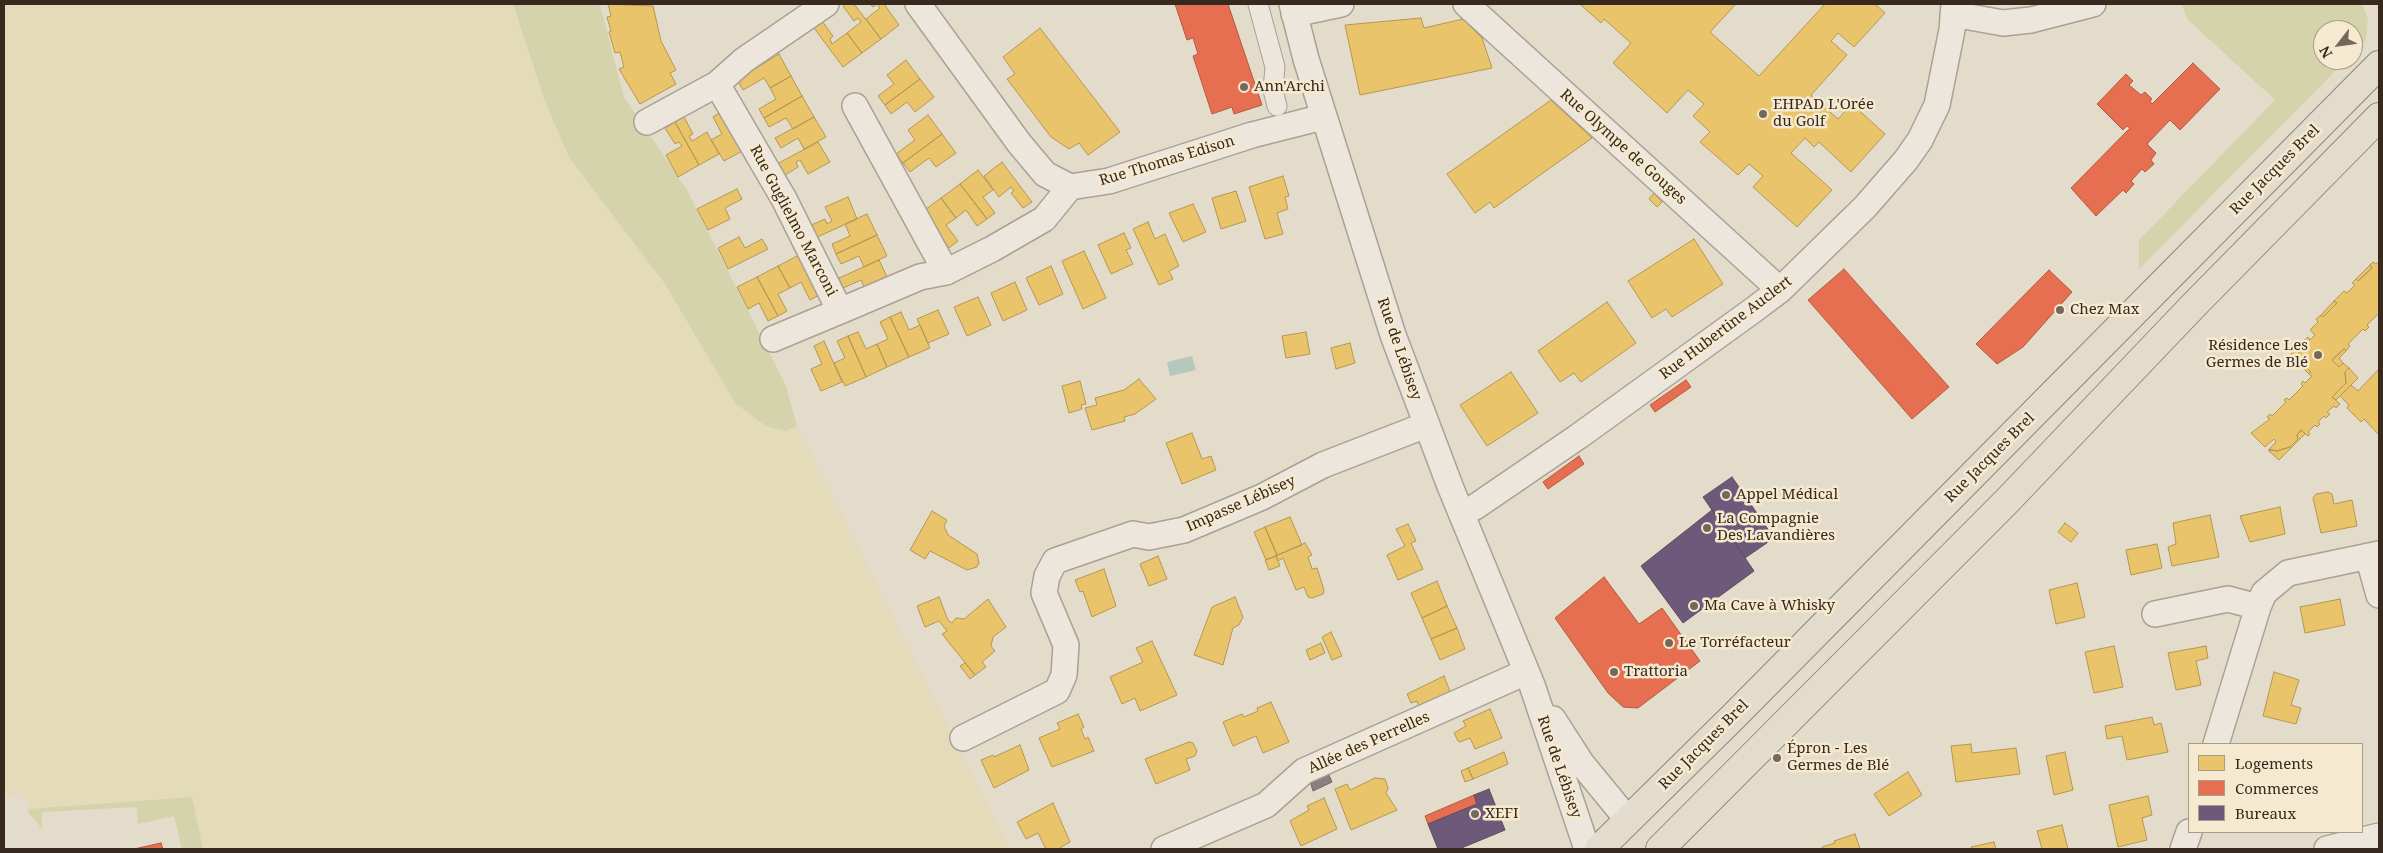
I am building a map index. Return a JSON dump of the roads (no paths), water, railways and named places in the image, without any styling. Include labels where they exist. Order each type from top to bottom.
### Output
[{"type":"main road","name":"Rue Jacques Brel","points":[[1598,849],[2379,65]]},
{"type":"main road","points":[[1660,849],[2008,500],[2193,306],[2379,117]]},
{"type":"street","points":[[647,122],[717,84],[744,60],[826,4]]},
{"type":"street","points":[[918,4],[1045,174],[1070,187]]},
{"type":"street","points":[[1258,4],[1275,67],[1273,90],[1277,106]]},
{"type":"street","points":[[1293,9],[1341,4]]},
{"type":"street","name":"Rue Olympe de Gouges","points":[[1466,4],[1780,290]]},
{"type":"street","points":[[1954,9],[2002,23],[2030,20],[2093,4]]},
{"type":"street","name":"Rue de Lébisey","points":[[1293,9],[1323,117],[1393,335],[1426,425],[1529,678],[1587,849]]},
{"type":"street","name":"Rue Hubertine Auclert","points":[[1462,513],[1475,507],[1588,429],[1780,290],[1865,207],[1897,171],[1920,140],[1937,105],[1954,9]]},
{"type":"street","name":"Rue Guglielmo Marconi","points":[[717,84],[784,199],[840,311],[920,277],[946,272],[992,250],[1044,219],[1070,187]]},
{"type":"street","points":[[855,106],[946,272]]},
{"type":"street","name":"Rue Thomas Edison","points":[[1070,187],[1109,181],[1252,135],[1323,117]]},
{"type":"street","points":[[773,339],[840,311]]},
{"type":"street","name":"Impasse Lébisey","points":[[963,738],[1057,691],[1064,675],[1066,645],[1044,593],[1047,576],[1055,561],[1133,534],[1149,537],[1184,530],[1262,497],[1323,465],[1426,425]]},
{"type":"street","points":[[2216,743],[2264,593],[2288,573],[2374,555],[2379,595]]},
{"type":"street","points":[[2155,614],[2228,599],[2258,607]]},
{"type":"street","name":"Rue de Lébisey","points":[[1529,678],[1578,758],[1628,820]]},
{"type":"street","name":"Allée des Perrelles","points":[[1164,849],[1266,805],[1304,772],[1529,678]]},
{"type":"street","points":[[2183,849],[2189,833]]},
{"type":"street","points":[[2327,849],[2379,836]]},
{"type":"place","name":"Ann'Archi","points":[[1244,87]]},
{"type":"place","name":"EHPAD L'Orée du Golf","points":[[1763,114]]},
{"type":"place","name":"Chez Max","points":[[2060,310]]},
{"type":"place","name":"Résidence Les Germes de Blé","points":[[2318,355]]},
{"type":"place","name":"Appel Médical","points":[[1726,495]]},
{"type":"place","name":"La Compagnie Des Lavandières","points":[[1707,528]]},
{"type":"place","name":"Ma Cave à Whisky","points":[[1694,606]]},
{"type":"place","name":"Le Torréfacteur","points":[[1669,643]]},
{"type":"place","name":"Trattoria","points":[[1614,672]]},
{"type":"place","name":"Épron - Les Germes de Blé","points":[[1777,758]]},
{"type":"place","name":"XEFI","points":[[1475,814]]}]
